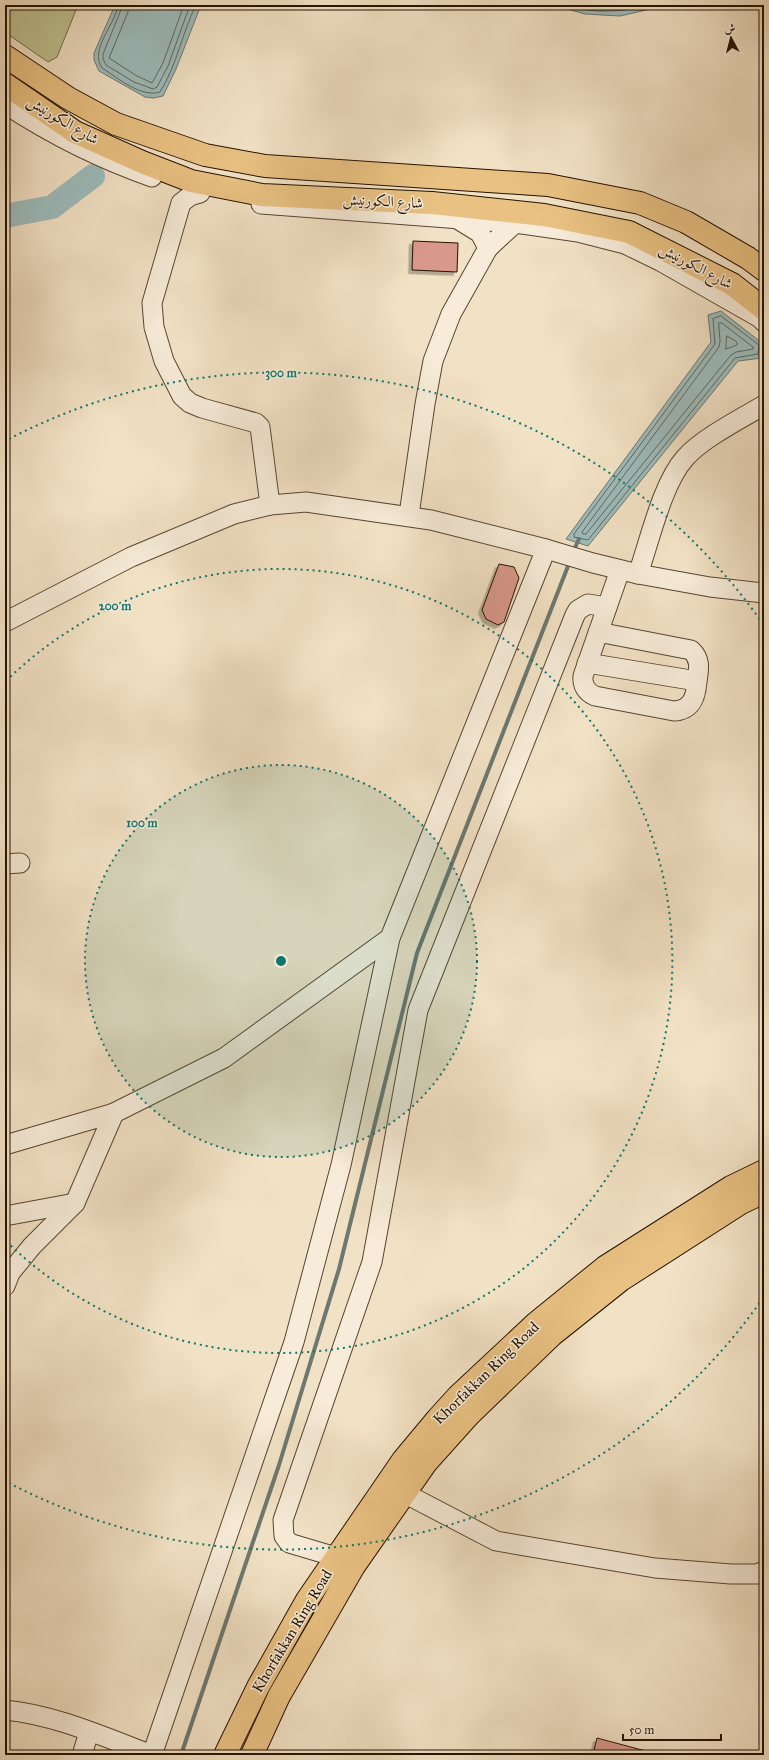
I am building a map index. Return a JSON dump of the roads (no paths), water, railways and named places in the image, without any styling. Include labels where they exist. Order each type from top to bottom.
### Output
[{"type":"main road","name":"شارع الكورنيش","points":[[5,56],[68,98],[116,124],[205,156],[264,166],[548,185],[640,204],[686,222],[748,258],[764,270]]},
{"type":"main road","name":"شارع الكورنيش","points":[[5,84],[52,125],[75,132],[142,162],[188,186],[262,195],[432,203],[533,222],[629,232],[732,284],[764,309]]},
{"type":"main road","points":[[188,186],[223,177],[265,186],[286,186],[295,179],[296,168]]},
{"type":"main road","points":[[349,199],[366,213]]},
{"type":"main road","name":"Khorfakkan Ring Road","points":[[225,1755],[269,1667],[307,1600],[403,1460],[458,1396],[536,1323],[606,1267],[730,1187],[764,1171]]},
{"type":"main road","name":"Khorfakkan Ring Road","points":[[252,1755],[279,1696],[354,1566],[426,1463],[470,1414],[552,1335],[621,1280],[740,1203],[764,1192]]},
{"type":"street","points":[[5,104],[52,125]]},
{"type":"street","points":[[270,505],[262,435],[256,423],[202,408],[190,403],[182,396],[162,355],[152,319],[152,303],[181,203],[188,186],[272,206],[458,219],[533,222],[578,232],[625,244],[660,261],[760,318],[764,322]]},
{"type":"street","points":[[458,219],[480,233],[488,248]]},
{"type":"street","points":[[409,515],[425,404],[433,361],[451,314],[488,248],[533,222]]},
{"type":"street","points":[[638,574],[669,482],[685,457],[703,442],[764,404]]},
{"type":"street","points":[[5,622],[131,557],[234,514],[270,505],[306,502],[409,515],[546,549],[593,564],[638,574],[710,587],[764,593]]},
{"type":"street","points":[[5,1710],[63,1722],[152,1755],[294,1342],[341,1165],[390,938],[546,549]]},
{"type":"street","points":[[598,632],[691,650],[699,661],[696,694],[692,703],[684,709],[674,711],[595,696],[586,690],[583,681],[587,663],[598,632],[607,607],[620,570]]},
{"type":"street","points":[[336,1557],[289,1543],[284,1536],[283,1520],[372,1262],[418,1010],[575,615],[578,610],[588,604],[607,607]]},
{"type":"street","points":[[587,663],[698,681]]},
{"type":"street","points":[[5,1144],[114,1113],[224,1058],[390,938]]},
{"type":"street","points":[[5,1286],[10,1273],[32,1246],[75,1203],[114,1113]]},
{"type":"street","points":[[5,1216],[75,1203]]},
{"type":"street","points":[[404,1493],[496,1541],[655,1568],[731,1574],[757,1574],[764,1571]]},
{"type":"street","points":[[82,1755],[89,1732]]},
{"type":"water","points":[[115,5],[201,5],[176,69],[163,96],[153,98],[145,97],[99,71],[94,60],[94,53]]},
{"type":"water","points":[[553,5],[668,5],[620,16],[585,14]]},
{"type":"water","points":[[721,311],[762,343],[762,358],[738,361],[588,546],[566,539],[711,342],[708,315]]},
{"type":"waterway","points":[[5,216],[52,207],[93,176]]},
{"type":"waterway","points":[[573,552],[579,539]]},
{"type":"waterway","points":[[181,1755],[279,1465],[339,1269],[417,953],[570,561]]}]
